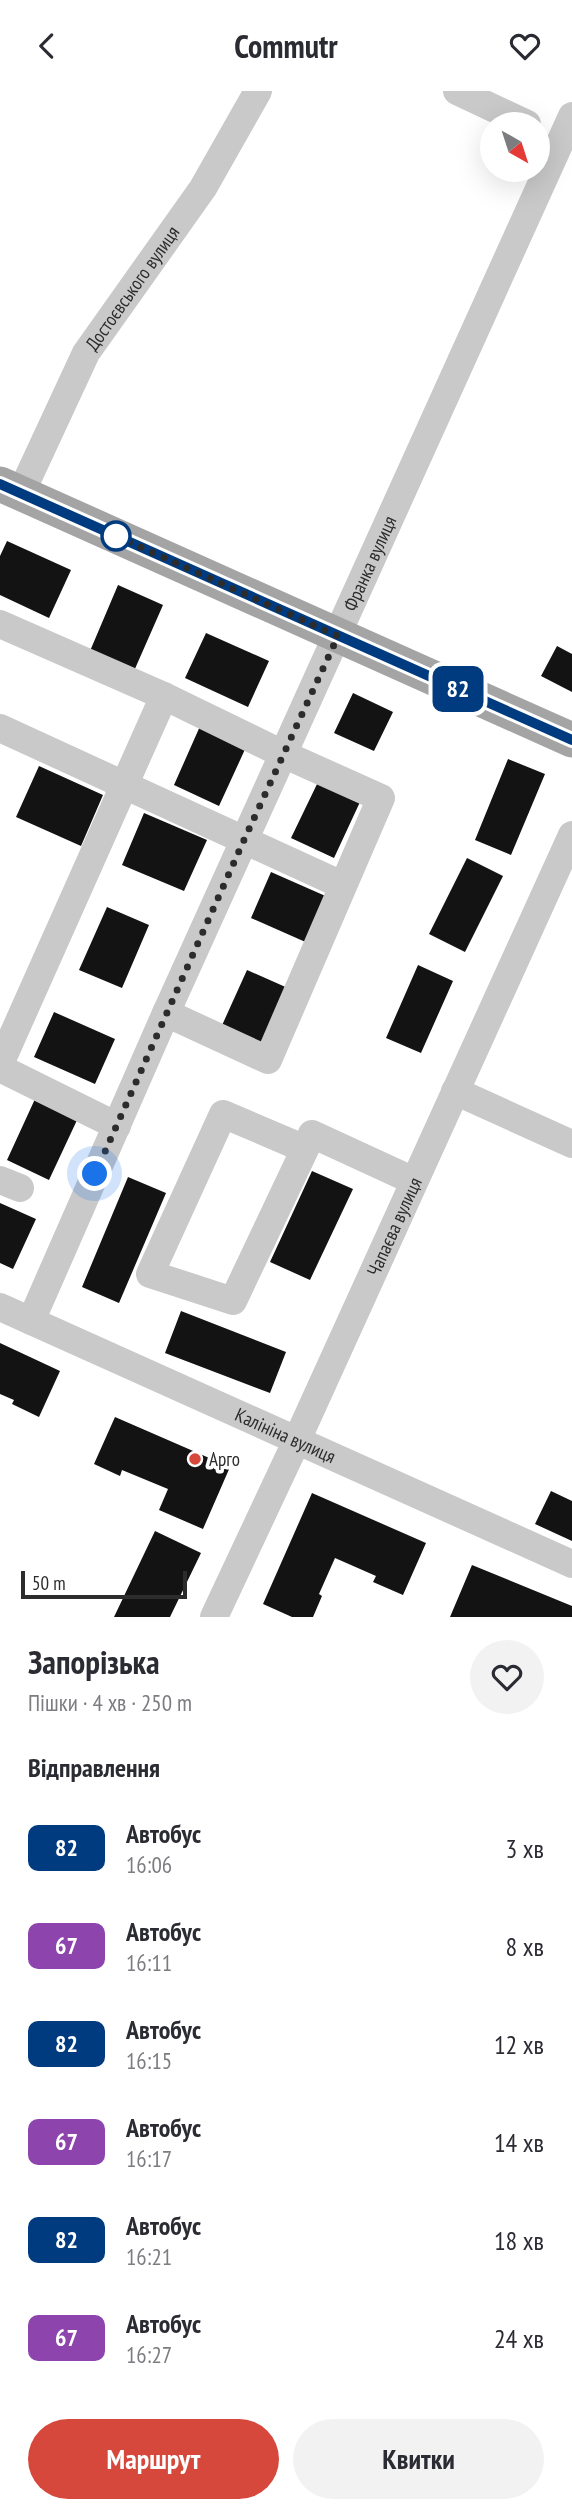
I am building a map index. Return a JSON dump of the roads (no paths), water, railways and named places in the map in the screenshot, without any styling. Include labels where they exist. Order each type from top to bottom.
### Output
[{"type":"main road","points":[[10,488],[572,740]]},
{"type":"street","name":"Достоєвського вулиця","points":[[10,488],[86,353],[204,188],[258,91]]},
{"type":"street","points":[[457,91],[502,112]]},
{"type":"street","name":"Франка вулиця","points":[[31,1321],[166,1013],[338,636],[557,128]]},
{"type":"street","points":[[0,624],[381,797],[268,1060],[166,1013]]},
{"type":"street","points":[[117,1126],[0,1066],[164,697]]},
{"type":"street","points":[[0,728],[342,885]]},
{"type":"street","name":"Чапаєва вулиця","points":[[214,1617],[572,835]]},
{"type":"street","points":[[455,1090],[572,1144]]},
{"type":"street","points":[[305,1149],[223,1114],[150,1274],[233,1301],[305,1149],[312,1134],[414,1181]]},
{"type":"street","name":"Калініна вулиця","points":[[0,1307],[572,1564]]},
{"type":"place","name":"Арго","points":[[195,1459]]}]
